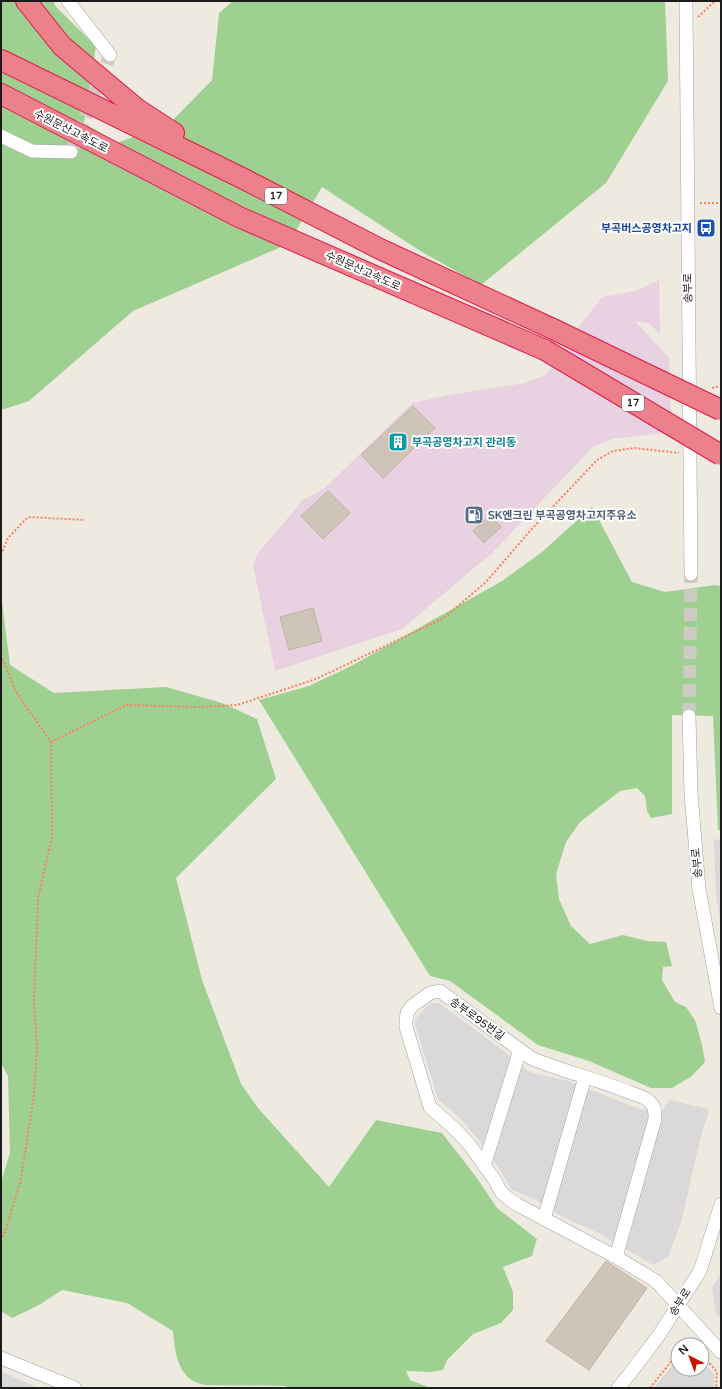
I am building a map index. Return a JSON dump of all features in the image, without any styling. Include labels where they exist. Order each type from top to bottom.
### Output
[{"type":"highway","points":[[26,1],[62,46],[137,109],[242,178]]},
{"type":"highway","name":"17","points":[[1,60],[242,178],[380,249],[553,329],[721,410]]},
{"type":"highway","name":"수원문산고속도로","points":[[1,94],[239,217],[545,350],[721,455]]},
{"type":"street","points":[[68,1],[110,55]]},
{"type":"street","name":"송부로","points":[[686,1],[691,574]]},
{"type":"street","points":[[1,136],[32,151],[71,152]]},
{"type":"street","name":"송부로","points":[[690,716],[690,793],[699,889],[721,1008]]},
{"type":"street","name":"송부로95번길","points":[[616,1257],[655,1119],[655,1107],[649,1101],[618,1087],[548,1065],[531,1058],[440,992],[430,993],[412,1006],[407,1013],[406,1027],[430,1107],[455,1128],[484,1166],[501,1192],[518,1205],[616,1257],[656,1281],[676,1308]]},
{"type":"street","points":[[484,1166],[520,1050]]},
{"type":"street","points":[[544,1219],[585,1076]]},
{"type":"street","name":"송부로","points":[[618,1388],[650,1347],[700,1271],[721,1204]]},
{"type":"street","points":[[676,1308],[721,1352]]},
{"type":"street","points":[[676,1308],[721,1362]]},
{"type":"street","points":[[1,1358],[75,1388]]},
{"type":"path","points":[[686,28],[715,1]]},
{"type":"path","points":[[687,203],[721,203]]},
{"type":"path","points":[[51,742],[126,705],[198,707],[237,705],[316,679],[444,618],[486,582],[530,531],[597,460],[613,451],[634,448],[690,454]]},
{"type":"path","points":[[1,555],[8,538],[28,517],[85,520]]},
{"type":"path","points":[[1,655],[16,692],[51,742],[52,837],[38,898],[34,1001],[36,1047],[34,1095],[21,1179],[6,1230],[1,1240]]},
{"type":"path","points":[[650,1388],[670,1363]]},
{"type":"path","points":[[710,1363],[718,1372],[716,1388]]},
{"type":"shaded area","points":[[659,280],[660,334],[648,323],[635,321],[669,358],[672,432],[612,439],[593,447],[493,552],[402,629],[275,671],[253,565],[258,553],[303,500],[325,488],[412,403],[454,394],[525,383],[546,375],[564,352],[581,324],[602,297],[636,291]]},
{"type":"shaded area","points":[[721,839],[721,925],[716,895],[714,840]]},
{"type":"shaded area","points":[[432,1003],[439,1003],[505,1052],[529,1072],[568,1081],[640,1109],[662,1112],[669,1100],[708,1109],[681,1222],[668,1257],[653,1265],[600,1234],[565,1218],[536,1200],[511,1189],[499,1168],[477,1138],[461,1119],[439,1100],[437,1096],[415,1024],[417,1017],[428,1005]]},
{"type":"shaded area","points":[[721,1273],[721,1318],[716,1313],[712,1288]]},
{"type":"shaded area","points":[[670,1368],[670,1377],[710,1377],[710,1370],[715,1375],[714,1385],[712,1388],[654,1388]]},
{"type":"shaded area","points":[[1,1371],[38,1388],[1,1388]]},
{"type":"green space","points":[[1,1],[53,1],[56,7],[96,46],[84,123],[117,143],[170,123],[212,80],[219,13],[233,1],[665,1],[668,81],[606,183],[481,285],[422,252],[322,187],[288,244],[133,311],[29,401],[1,410]]},
{"type":"green space","points":[[592,507],[632,582],[665,592],[715,585],[721,586],[721,830],[718,830],[713,716],[672,715],[672,814],[651,818],[647,811],[645,796],[637,788],[620,791],[580,822],[566,842],[556,874],[559,899],[571,926],[590,944],[623,935],[647,941],[666,942],[672,966],[663,967],[662,980],[675,1002],[686,1007],[695,1020],[705,1062],[692,1076],[672,1088],[651,1088],[589,1061],[538,1045],[450,981],[430,976],[259,700],[309,686],[353,665],[502,581],[542,552]]},
{"type":"green space","points":[[1,594],[10,665],[54,693],[166,687],[222,703],[257,719],[276,779],[176,878],[202,980],[241,1084],[258,1108],[329,1187],[376,1120],[442,1133],[477,1178],[497,1208],[537,1239],[532,1256],[503,1267],[513,1292],[513,1310],[501,1323],[473,1334],[447,1360],[443,1370],[431,1372],[406,1371],[410,1380],[431,1388],[287,1388],[286,1386],[205,1385],[189,1378],[184,1372],[177,1357],[173,1331],[127,1303],[62,1290],[39,1305],[12,1318],[1,1311],[1,1182],[10,1153],[8,1076],[1,1063]]},
{"type":"building","name":"부곡공영차고지 관리동","points":[[413,406],[435,428],[383,478],[361,455]]},
{"type":"building","points":[[328,491],[350,513],[323,539],[301,516]]},
{"type":"building","points":[[490,515],[501,527],[484,543],[473,531]]},
{"type":"building","points":[[313,608],[322,641],[289,650],[280,617]]},
{"type":"building","points":[[606,1261],[647,1288],[589,1370],[546,1341]]},
{"type":"tunnel","points":[[71,152],[110,55]]},
{"type":"tunnel","points":[[689,716],[691,574]]},
{"type":"place","name":"부곡버스공영차고지","points":[[706,228]]},
{"type":"place","name":"부곡공영차고지 관리동","points":[[398,442]]},
{"type":"place","name":"SK엔크린 부곡공영차고지주유소","points":[[474,515]]}]
